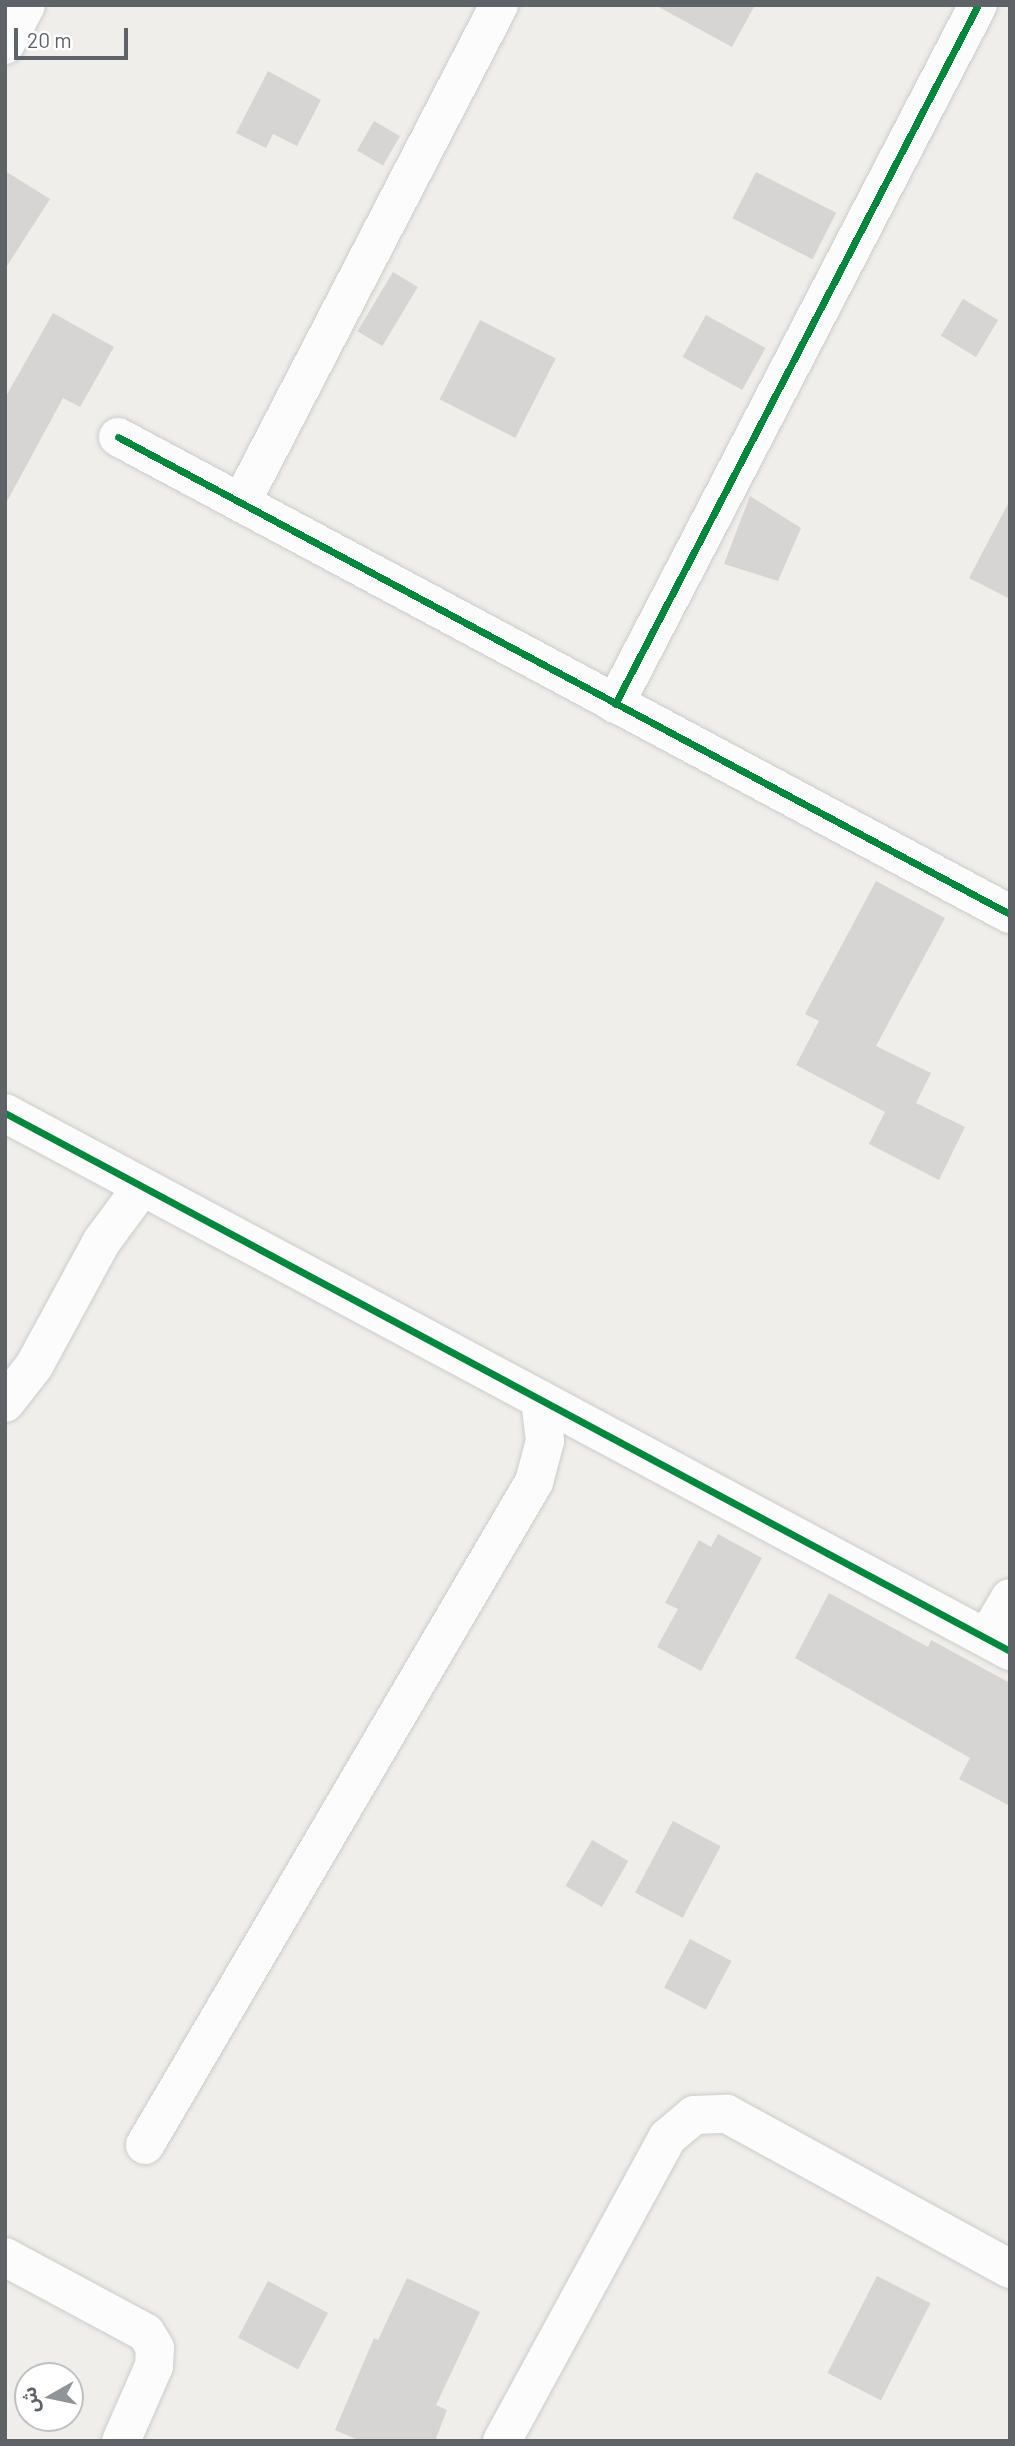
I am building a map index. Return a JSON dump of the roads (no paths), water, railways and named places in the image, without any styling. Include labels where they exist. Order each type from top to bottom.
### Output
[{"type":"street","points":[[5,45],[26,5]]},
{"type":"street","points":[[241,503],[499,5]]},
{"type":"street","points":[[615,704],[978,5]]},
{"type":"street","points":[[118,437],[1010,914]]},
{"type":"street","points":[[5,1113],[999,1644],[1010,1598]]},
{"type":"street","points":[[5,1403],[34,1366],[102,1241],[142,1187]]},
{"type":"street","points":[[145,2145],[534,1482],[545,1441],[540,1399]]},
{"type":"street","points":[[502,2441],[668,2137],[694,2115],[727,2114],[1010,2269]]},
{"type":"street","points":[[5,2257],[146,2333],[155,2348],[154,2366],[121,2441]]}]
